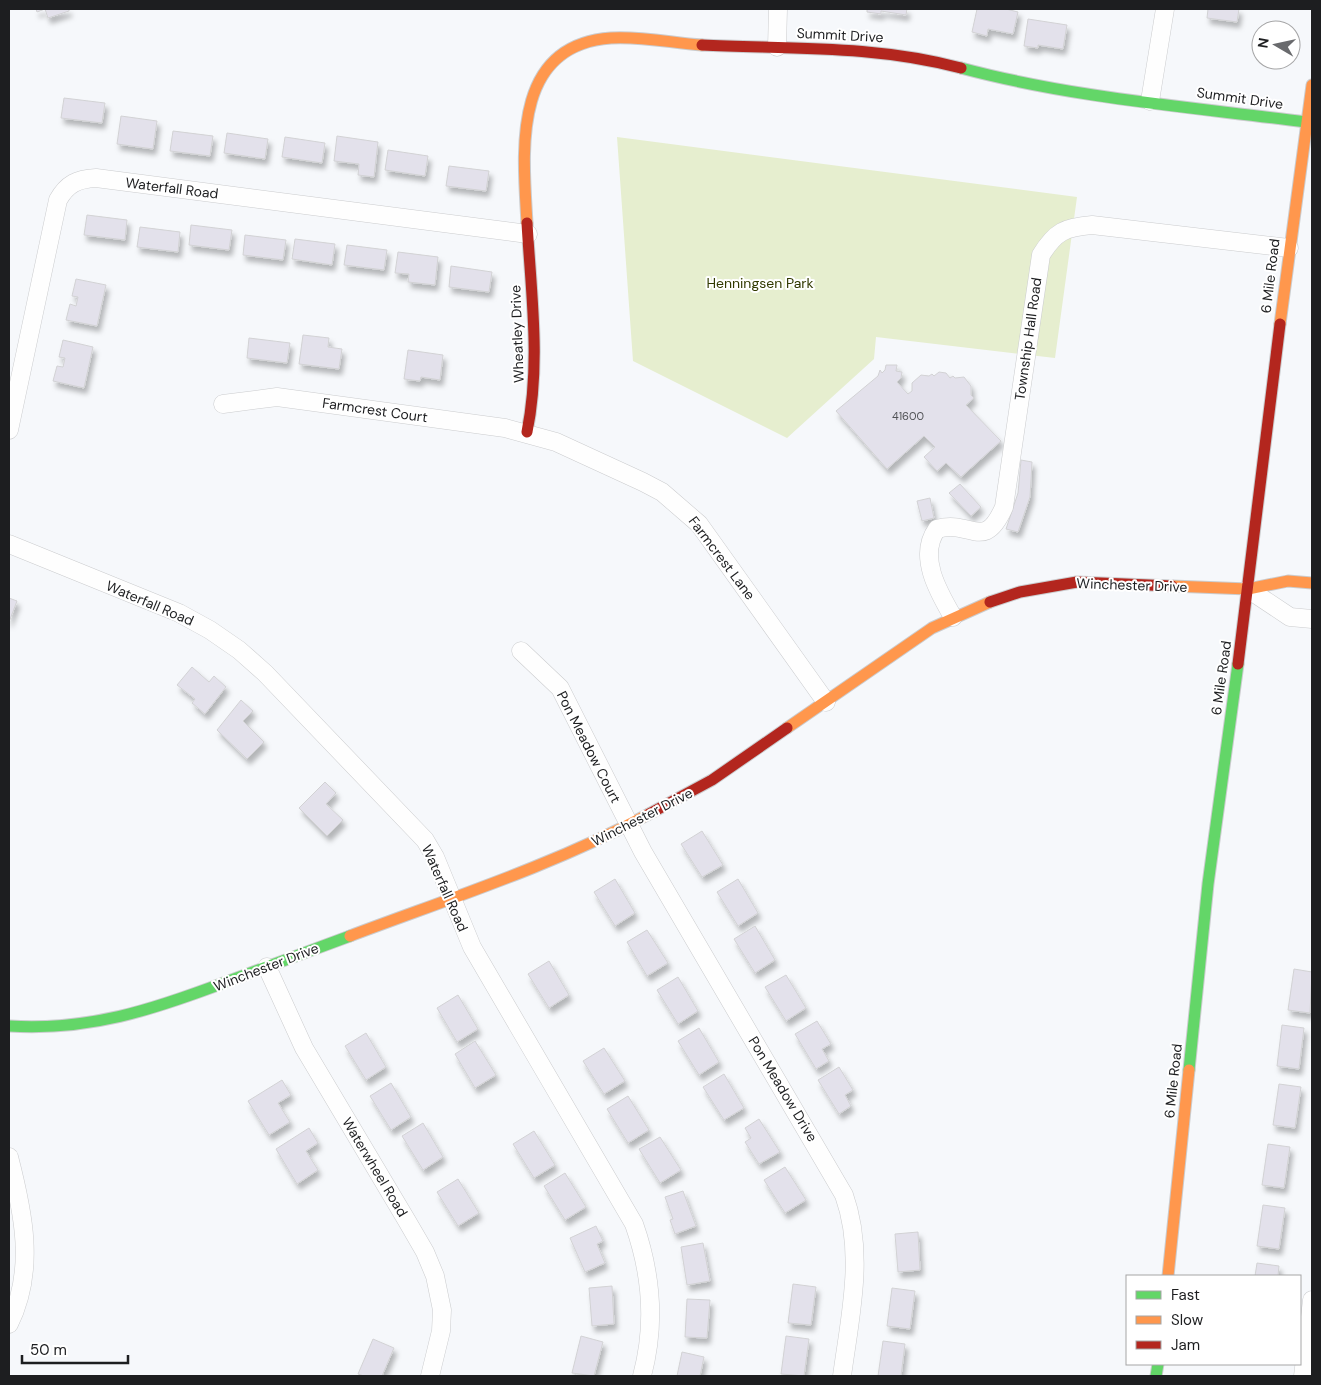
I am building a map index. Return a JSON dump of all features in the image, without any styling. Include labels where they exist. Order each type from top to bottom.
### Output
[{"type":"street","points":[[777,47],[778,9]]},
{"type":"street","points":[[1150,101],[1165,9]]},
{"type":"street","name":"Summit Drive","points":[[528,234],[523,151],[525,126],[536,86],[545,69],[579,44],[612,37],[701,45],[850,48],[894,53],[1022,83],[1306,122]]},
{"type":"street","name":"6 Mile Road","points":[[1168,1275],[1208,884],[1248,589],[1288,248],[1312,85]]},
{"type":"street","name":"Waterfall Road","points":[[9,430],[58,200],[64,190],[77,180],[96,178],[528,234]]},
{"type":"street","name":"Township Hall Road","points":[[953,617],[936,585],[928,548],[937,529],[948,525],[978,533],[988,531],[998,521],[1004,507],[1041,255],[1051,239],[1070,227],[1092,224],[1288,248]]},
{"type":"street","name":"Wheatley Drive","points":[[527,432],[533,402],[535,370],[528,234]]},
{"type":"street","name":"Farmcrest Court","points":[[223,404],[277,397],[527,432]]},
{"type":"street","name":"Farmcrest Lane","points":[[527,432],[556,442],[643,482],[683,509],[709,537],[826,702]]},
{"type":"street","name":"Waterfall Road","points":[[9,545],[179,613],[210,630],[239,650],[265,673],[416,829],[435,857],[472,947],[634,1224],[644,1252],[651,1298],[651,1329],[642,1376]]},
{"type":"street","name":"Winchester Drive","points":[[9,1026],[58,1028],[110,1021],[159,1007],[536,866],[629,826],[712,780],[905,645],[953,617],[1020,592],[1077,582],[1248,589],[1288,581],[1312,583]]},
{"type":"street","points":[[1248,589],[1290,616],[1312,619]]},
{"type":"street","name":"Pon Meadow Court","points":[[521,651],[560,688],[629,826]]},
{"type":"street","name":"Pon Meadow Drive","points":[[629,826],[844,1195],[853,1224],[856,1265],[842,1376]]},
{"type":"street","name":"Waterwheel Road","points":[[267,967],[304,1048],[425,1252],[435,1276],[441,1303],[441,1331],[430,1376]]},
{"type":"street","points":[[9,1157],[21,1199],[25,1225],[25,1251],[21,1283],[9,1324]]},
{"type":"street","points":[[1303,1376],[1312,1300]]},
{"type":"green space","name":"Henningsen Park","points":[[617,137],[1077,197],[1055,358],[876,337],[874,359],[787,438],[633,361]]},
{"type":"building","points":[[45,9],[69,9],[69,11],[48,18]]},
{"type":"building","points":[[867,9],[907,9],[906,15],[881,11],[881,14],[867,12]]},
{"type":"building","points":[[977,9],[1006,9],[1018,12],[1013,34],[988,29],[987,36],[972,32]]},
{"type":"building","points":[[1208,9],[1239,9],[1237,22],[1207,18]]},
{"type":"building","points":[[1028,19],[1067,25],[1063,49],[1038,45],[1038,48],[1024,46]]},
{"type":"building","points":[[64,98],[105,103],[102,123],[61,118]]},
{"type":"building","points":[[121,116],[157,121],[153,149],[117,144]]},
{"type":"building","points":[[173,131],[213,136],[210,156],[170,151]]},
{"type":"building","points":[[227,133],[268,139],[265,159],[224,153]]},
{"type":"building","points":[[337,136],[378,142],[374,177],[358,175],[359,164],[334,161]]},
{"type":"building","points":[[285,137],[325,143],[322,163],[282,157]]},
{"type":"building","points":[[388,150],[428,156],[425,176],[385,170]]},
{"type":"building","points":[[449,166],[489,171],[486,191],[446,186]]},
{"type":"building","points":[[87,215],[127,220],[125,240],[84,235]]},
{"type":"building","points":[[191,225],[232,230],[229,250],[189,245]]},
{"type":"building","points":[[140,227],[180,232],[178,252],[137,247]]},
{"type":"building","points":[[245,235],[286,240],[283,260],[243,255]]},
{"type":"building","points":[[295,239],[335,244],[332,265],[292,259]]},
{"type":"building","points":[[347,245],[387,250],[384,270],[344,265]]},
{"type":"building","points":[[398,252],[438,257],[435,285],[408,282],[409,274],[395,273]]},
{"type":"building","points":[[451,266],[492,272],[489,292],[449,287]]},
{"type":"building","points":[[76,279],[106,285],[97,326],[66,320],[70,304],[76,306],[78,297],[72,296]]},
{"type":"building","points":[[303,335],[329,338],[328,347],[342,349],[339,369],[299,364]]},
{"type":"building","points":[[249,338],[290,343],[287,363],[247,358]]},
{"type":"building","points":[[63,340],[93,347],[84,388],[53,381],[57,366],[63,367],[65,358],[59,357]]},
{"type":"building","points":[[408,350],[443,355],[440,380],[421,377],[420,381],[404,379]]},
{"type":"building","points":[[886,365],[897,365],[896,371],[902,372],[901,378],[897,382],[908,394],[912,391],[912,383],[921,375],[929,376],[932,374],[934,376],[939,372],[946,373],[950,378],[953,376],[955,378],[964,377],[971,386],[971,395],[974,398],[966,405],[1001,441],[961,477],[946,463],[937,471],[924,457],[935,447],[924,436],[887,469],[836,411],[878,376],[880,370],[882,373]]},
{"type":"building","points":[[1021,460],[1032,462],[1030,497],[1018,532],[1006,529],[1018,493]]},
{"type":"building","points":[[960,484],[981,507],[971,516],[949,493]]},
{"type":"building","points":[[930,498],[934,518],[922,521],[917,501]]},
{"type":"building","points":[[9,598],[17,601],[9,622]]},
{"type":"building","points":[[192,667],[209,682],[214,676],[226,687],[205,714],[192,703],[195,699],[177,685]]},
{"type":"building","points":[[241,700],[253,711],[243,721],[264,742],[247,759],[217,730]]},
{"type":"building","points":[[325,782],[336,793],[326,804],[343,820],[327,836],[299,808]]},
{"type":"building","points":[[702,831],[723,865],[702,877],[681,844]]},
{"type":"building","points":[[615,879],[635,913],[615,926],[594,892]]},
{"type":"building","points":[[738,879],[758,913],[738,926],[717,892]]},
{"type":"building","points":[[755,926],[775,960],[755,973],[734,939]]},
{"type":"building","points":[[647,930],[668,963],[647,976],[627,942]]},
{"type":"building","points":[[549,961],[569,995],[549,1008],[528,974]]},
{"type":"building","points":[[1294,969],[1312,972],[1310,1013],[1288,1010]]},
{"type":"building","points":[[786,975],[806,1008],[786,1021],[765,987]]},
{"type":"building","points":[[678,977],[698,1011],[678,1024],[657,990]]},
{"type":"building","points":[[458,995],[478,1029],[457,1042],[437,1008]]},
{"type":"building","points":[[817,1021],[831,1044],[822,1049],[829,1061],[816,1069],[795,1034]]},
{"type":"building","points":[[1282,1025],[1304,1028],[1299,1069],[1277,1066]]},
{"type":"building","points":[[699,1028],[719,1062],[699,1075],[678,1041]]},
{"type":"building","points":[[366,1033],[386,1067],[366,1080],[345,1046]]},
{"type":"building","points":[[475,1041],[496,1075],[475,1088],[455,1054]]},
{"type":"building","points":[[604,1048],[625,1081],[604,1094],[583,1061]]},
{"type":"building","points":[[839,1067],[853,1090],[845,1095],[851,1106],[839,1114],[818,1080]]},
{"type":"building","points":[[724,1074],[744,1108],[724,1120],[703,1087]]},
{"type":"building","points":[[282,1080],[291,1095],[278,1103],[290,1122],[269,1135],[248,1101]]},
{"type":"building","points":[[391,1083],[411,1117],[391,1130],[370,1096]]},
{"type":"building","points":[[1279,1084],[1301,1087],[1295,1128],[1273,1125]]},
{"type":"building","points":[[628,1096],[649,1130],[628,1143],[607,1109]]},
{"type":"building","points":[[759,1119],[780,1152],[759,1164],[745,1142],[751,1138],[745,1128]]},
{"type":"building","points":[[423,1123],[443,1157],[423,1170],[402,1136]]},
{"type":"building","points":[[309,1128],[318,1143],[306,1151],[318,1170],[297,1184],[276,1149]]},
{"type":"building","points":[[534,1131],[555,1165],[534,1178],[513,1144]]},
{"type":"building","points":[[660,1137],[681,1170],[660,1183],[639,1149]]},
{"type":"building","points":[[1268,1144],[1290,1147],[1284,1188],[1262,1185]]},
{"type":"building","points":[[785,1167],[806,1200],[785,1213],[764,1180]]},
{"type":"building","points":[[565,1173],[586,1207],[565,1220],[544,1186]]},
{"type":"building","points":[[458,1179],[479,1213],[458,1226],[437,1192]]},
{"type":"building","points":[[683,1191],[696,1226],[675,1234],[670,1220],[673,1219],[665,1197]]},
{"type":"building","points":[[1263,1205],[1285,1208],[1279,1249],[1257,1246]]},
{"type":"building","points":[[596,1226],[603,1241],[597,1244],[605,1263],[585,1272],[570,1238]]},
{"type":"building","points":[[918,1232],[920,1270],[898,1272],[895,1234]]},
{"type":"building","points":[[703,1243],[710,1281],[687,1285],[681,1247]]},
{"type":"building","points":[[1257,1263],[1279,1266],[1278,1275],[1255,1275]]},
{"type":"building","points":[[793,1284],[816,1287],[811,1325],[788,1323]]},
{"type":"building","points":[[612,1286],[614,1324],[592,1326],[589,1288]]},
{"type":"building","points":[[892,1288],[915,1291],[910,1329],[887,1326]]},
{"type":"building","points":[[687,1299],[710,1300],[707,1338],[685,1337]]},
{"type":"building","points":[[581,1336],[603,1342],[594,1376],[572,1373]]},
{"type":"building","points":[[786,1336],[809,1339],[804,1376],[781,1374]]},
{"type":"building","points":[[373,1339],[394,1348],[382,1376],[358,1374]]},
{"type":"building","points":[[883,1341],[905,1344],[901,1376],[878,1376]]},
{"type":"building","points":[[682,1352],[704,1357],[700,1376],[677,1376]]},
{"type":"traffic: fast","points":[[961,68],[1046,87],[1089,94],[1306,122]]},
{"type":"traffic: fast","points":[[1189,1070],[1208,884],[1238,664]]},
{"type":"traffic: fast","points":[[9,1026],[38,1027],[93,1022],[146,1010],[350,936]]},
{"type":"traffic: fast","points":[[1156,1376],[1158,1365]]},
{"type":"traffic: slow","points":[[527,223],[524,165],[525,135],[530,106],[539,81],[555,60],[579,45],[611,38],[646,39],[702,45]]},
{"type":"traffic: slow","points":[[1280,324],[1312,85]]},
{"type":"traffic: slow","points":[[1172,586],[1248,589],[1288,581],[1312,583]]},
{"type":"traffic: slow","points":[[787,728],[932,628],[990,602]]},
{"type":"traffic: slow","points":[[350,936],[539,865],[649,814]]},
{"type":"traffic: slow","points":[[1168,1275],[1189,1070]]},
{"type":"traffic: jam","points":[[702,45],[833,49],[897,55],[961,68]]},
{"type":"traffic: jam","points":[[527,223],[534,328],[533,380],[527,432]]},
{"type":"traffic: jam","points":[[1238,664],[1280,324]]},
{"type":"traffic: jam","points":[[990,602],[1020,592],[1077,582],[1172,586]]},
{"type":"traffic: jam","points":[[649,814],[712,780],[787,728]]}]
